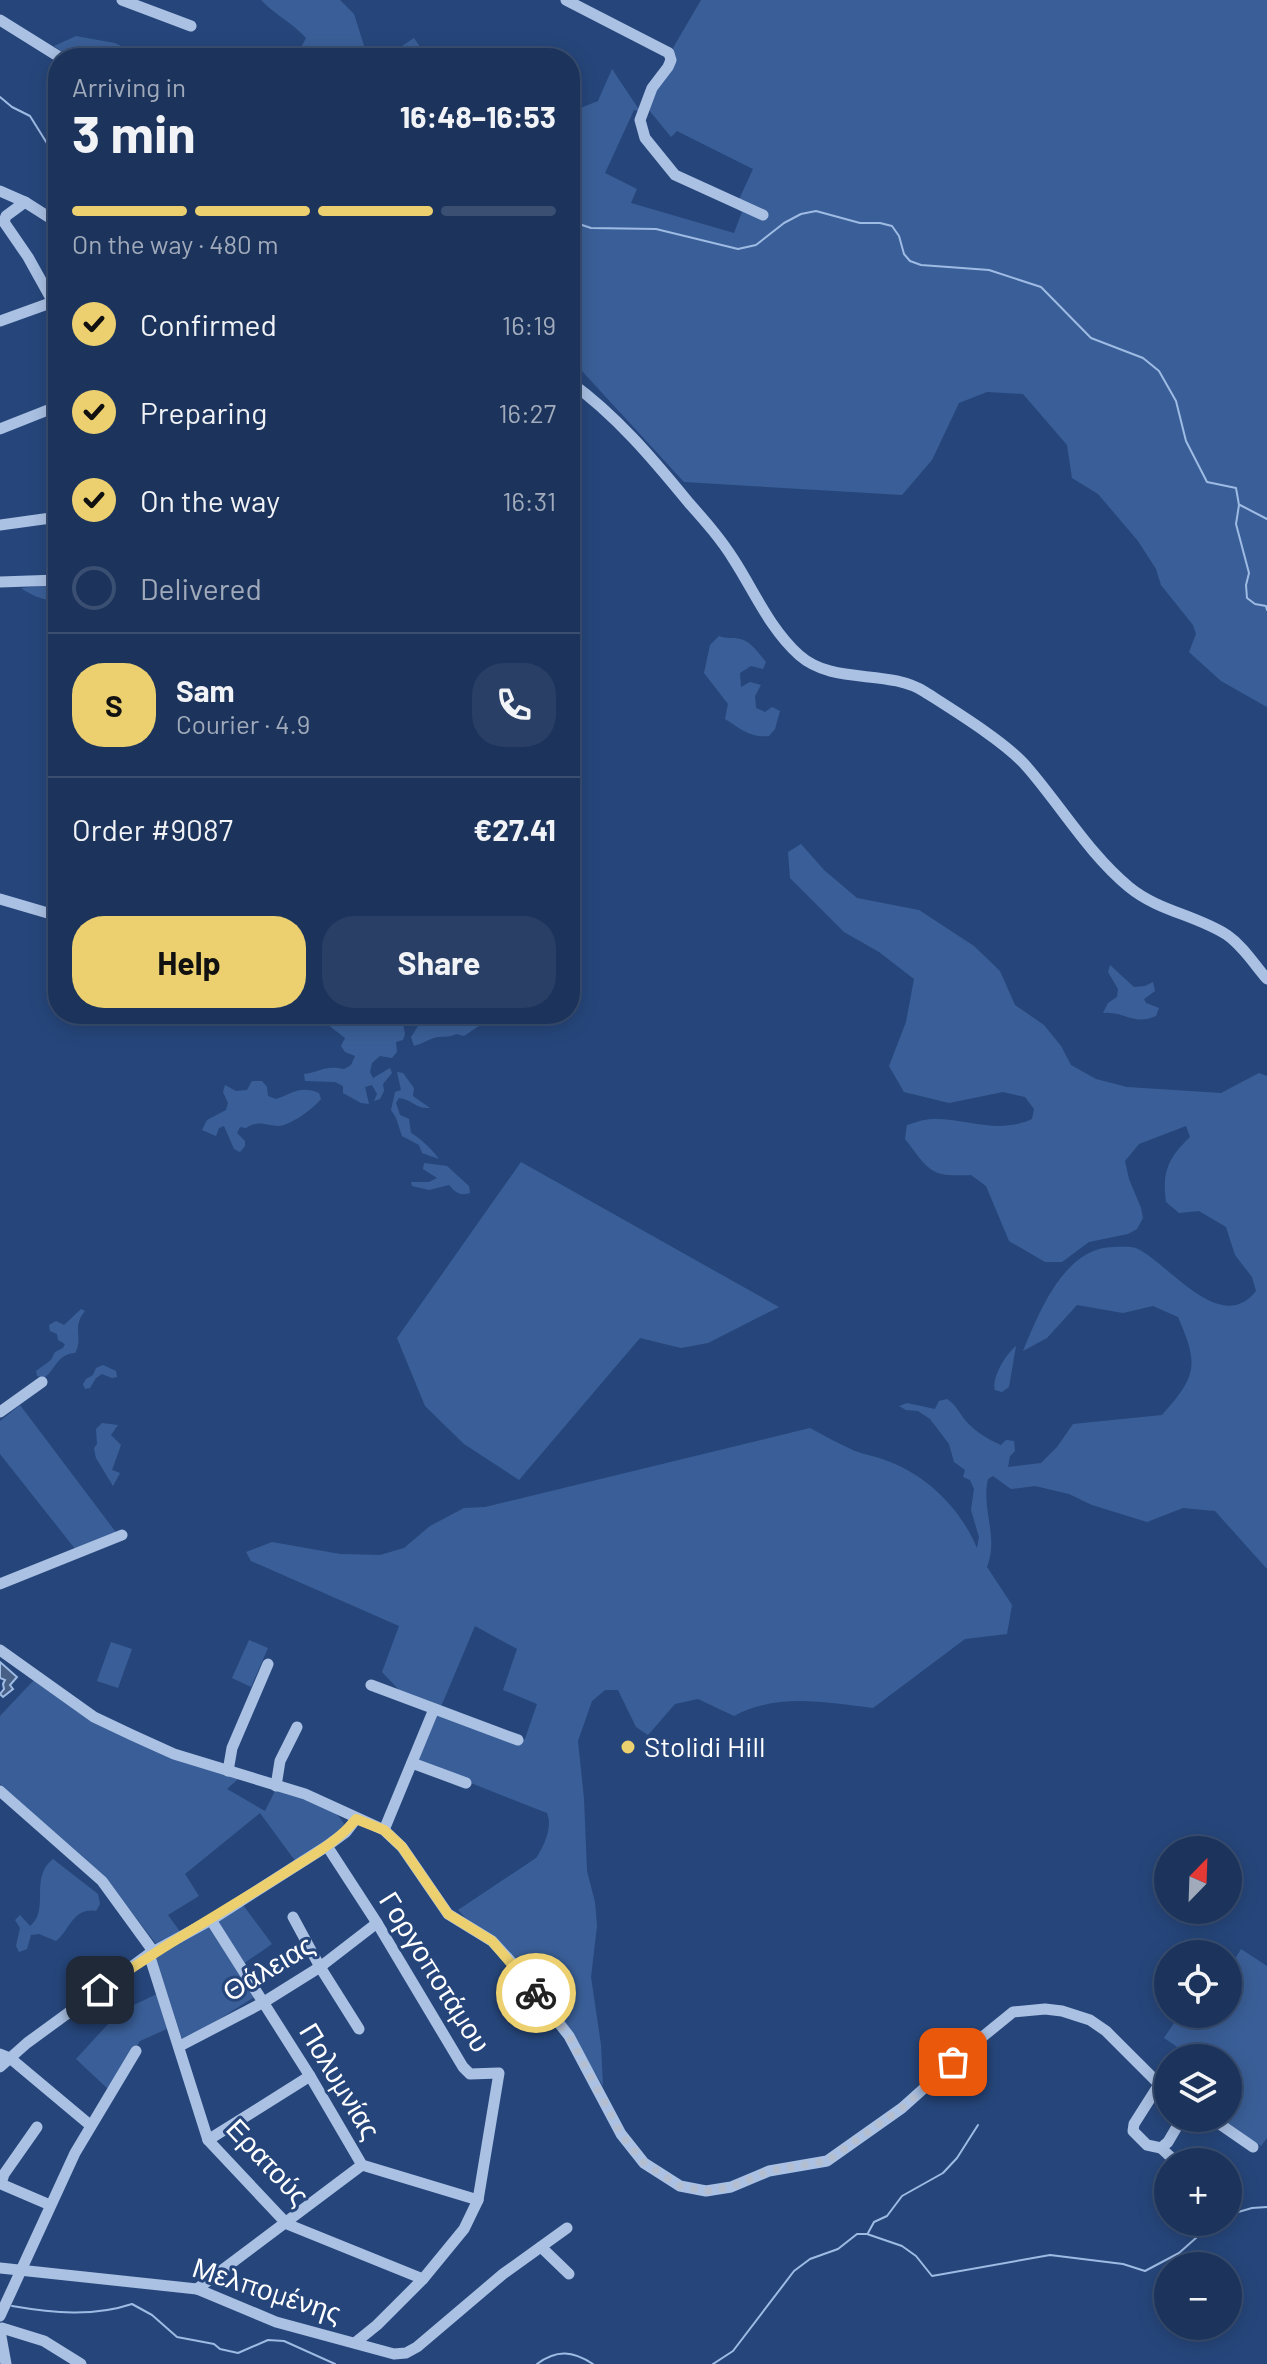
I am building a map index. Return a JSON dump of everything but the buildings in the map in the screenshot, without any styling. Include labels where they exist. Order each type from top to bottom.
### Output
[{"type":"street","points":[[122,0],[191,26]]},
{"type":"street","points":[[566,0],[669,53],[671,60],[668,67],[652,88],[640,120],[645,138],[675,175],[763,215]]},
{"type":"street","points":[[0,20],[48,50]]},
{"type":"street","points":[[0,191],[48,217]]},
{"type":"street","points":[[25,202],[6,216],[4,222],[48,292]]},
{"type":"street","points":[[0,321],[48,308]]},
{"type":"street","points":[[580,391],[635,440],[721,541],[774,625],[800,656],[841,673],[911,685],[957,714],[1027,766],[1096,852],[1129,887],[1149,902],[1225,934],[1241,947],[1267,979]]},
{"type":"street","points":[[0,429],[48,410]]},
{"type":"street","points":[[0,525],[48,518]]},
{"type":"street","points":[[0,582],[48,580]]},
{"type":"street","points":[[0,899],[48,913]]},
{"type":"street","points":[[0,1412],[42,1382]]},
{"type":"street","points":[[0,1584],[122,1535]]},
{"type":"street","points":[[0,1650],[94,1717],[174,1754],[305,1794],[384,1830],[402,1847],[448,1914],[492,1941],[515,1966],[569,2036],[621,2134],[644,2163],[680,2186],[706,2191],[731,2187],[769,2171],[827,2161],[902,2108],[1013,2012],[1045,2009],[1090,2020],[1154,2077]]},
{"type":"street","points":[[228,1771],[232,1748],[268,1664]]},
{"type":"street","points":[[371,1685],[518,1740]]},
{"type":"street","points":[[384,1830],[434,1709]]},
{"type":"street","points":[[276,1786],[280,1761],[297,1727]]},
{"type":"street","points":[[412,1763],[466,1783]]},
{"type":"street","name":"Ερατούς","points":[[0,1791],[102,1881],[151,1952],[208,2140],[287,2224],[423,2279]]},
{"type":"street","points":[[0,2067],[5,2056],[151,1952],[211,1920],[327,1846],[346,1832],[356,1819]]},
{"type":"street","name":"Γοργοποτάμου","points":[[327,1846],[463,2067],[470,2074],[499,2073],[478,2200],[464,2229],[423,2279],[356,2342]]},
{"type":"street","points":[[293,1917],[359,2029]]},
{"type":"street","name":"Πολυμνίας","points":[[211,1920],[310,2076],[362,2165],[478,2200]]},
{"type":"street","name":"Θάλειας","points":[[180,2046],[264,2002],[320,1967],[377,1923]]},
{"type":"street","points":[[6,2364],[0,2325],[21,2270],[90,2125],[136,2051]]},
{"type":"street","points":[[5,2056],[90,2125]]},
{"type":"street","points":[[208,2140],[310,2076]]},
{"type":"street","points":[[1154,2099],[1134,2124],[1133,2131],[1147,2145],[1161,2148],[1174,2132]]},
{"type":"street","points":[[37,2127],[2,2173],[1,2184],[50,2205]]},
{"type":"street","points":[[1231,2132],[1253,2147]]},
{"type":"street","points":[[197,2289],[362,2165]]},
{"type":"street","name":"Μελπομένης","points":[[0,2268],[197,2289],[276,2322],[394,2354],[417,2347],[503,2274],[567,2228]]},
{"type":"street","points":[[541,2247],[569,2274]]},
{"type":"street","points":[[0,2325],[44,2341],[81,2364]]},
{"type":"shaded area","points":[[261,0],[340,0],[354,14],[365,48],[300,48],[306,38]]},
{"type":"shaded area","points":[[701,0],[1267,0],[1267,707],[1221,681],[1189,652],[1196,634],[1193,625],[1161,585],[1156,569],[1138,541],[1098,494],[1072,478],[1067,445],[1023,394],[987,392],[959,403],[932,460],[902,495],[684,482],[580,369],[580,108],[598,101],[612,69],[640,111],[634,110],[605,173],[637,189],[631,203],[734,233],[742,212],[735,208],[753,169],[677,131],[671,137],[649,110],[655,90],[674,66],[673,48]]},
{"type":"shaded area","points":[[76,36],[126,48],[57,48],[54,46]]},
{"type":"shaded area","points":[[414,38],[421,48],[399,48]]},
{"type":"shaded area","points":[[48,585],[48,600],[39,598],[21,588]]},
{"type":"shaded area","points":[[719,636],[748,642],[766,662],[763,669],[751,666],[740,673],[741,687],[750,682],[761,685],[755,696],[756,708],[765,712],[772,707],[780,711],[775,729],[769,736],[751,734],[725,719],[728,704],[704,673],[710,645]]},
{"type":"shaded area","points":[[801,844],[824,870],[857,898],[919,910],[974,946],[1000,971],[1015,1005],[1044,1025],[1071,1065],[1096,1079],[1127,1087],[1221,1093],[1259,1073],[1267,1076],[1267,1569],[1215,1511],[1183,1508],[1147,1522],[1092,1505],[1069,1494],[1035,1486],[1011,1489],[993,1476],[988,1479],[986,1490],[991,1534],[987,1567],[1012,1605],[1007,1634],[965,1639],[873,1708],[821,1702],[785,1702],[768,1704],[734,1716],[698,1699],[675,1704],[648,1735],[636,1727],[618,1690],[605,1690],[592,1701],[578,1741],[587,1871],[597,1926],[591,1977],[601,2045],[603,2086],[563,2020],[458,1910],[536,1858],[548,1830],[547,1813],[415,1761],[434,1714],[518,1743],[525,1739],[537,1704],[503,1690],[517,1649],[475,1626],[440,1709],[400,1691],[382,1672],[399,1626],[251,1561],[246,1552],[272,1542],[340,1554],[380,1555],[404,1548],[430,1526],[464,1508],[485,1507],[810,1428],[855,1451],[915,1474],[951,1507],[977,1548],[979,1537],[971,1510],[974,1489],[970,1480],[963,1477],[965,1470],[954,1462],[949,1444],[930,1419],[918,1411],[899,1406],[907,1403],[935,1409],[939,1401],[947,1399],[983,1436],[1001,1445],[1006,1440],[1014,1441],[1015,1451],[1010,1456],[1008,1467],[1041,1463],[1073,1424],[1162,1415],[1182,1390],[1191,1369],[1189,1347],[1178,1317],[1153,1306],[1123,1313],[1077,1305],[1047,1338],[1023,1351],[1046,1301],[1067,1270],[1081,1258],[1096,1250],[1133,1247],[1212,1302],[1227,1306],[1242,1303],[1256,1291],[1252,1277],[1235,1255],[1226,1227],[1199,1211],[1179,1213],[1166,1202],[1168,1166],[1190,1137],[1186,1126],[1139,1144],[1125,1161],[1143,1218],[1137,1229],[1128,1234],[1089,1242],[1062,1262],[1045,1262],[1009,1241],[986,1186],[971,1175],[946,1175],[926,1165],[905,1139],[907,1125],[922,1120],[945,1119],[1007,1126],[1032,1119],[1034,1109],[1025,1097],[1003,1092],[949,1103],[904,1092],[889,1066],[906,1022],[914,979],[879,952],[844,932],[790,878],[788,852]]},
{"type":"shaded area","points":[[1110,965],[1134,987],[1153,982],[1155,991],[1144,999],[1146,1003],[1159,1008],[1156,1016],[1135,1019],[1103,1013],[1108,1003],[1117,997],[1118,989],[1108,972]]},
{"type":"shaded area","points":[[327,1024],[403,1024],[405,1034],[403,1040],[396,1042],[397,1052],[392,1058],[380,1056],[372,1063],[370,1072],[373,1078],[390,1068],[392,1073],[383,1084],[380,1099],[374,1101],[377,1094],[372,1085],[365,1087],[369,1104],[343,1093],[343,1086],[335,1082],[305,1081],[304,1074],[327,1068],[344,1069],[351,1065],[355,1056],[345,1052],[341,1046],[345,1038]]},
{"type":"shaded area","points":[[419,1024],[482,1024],[464,1036],[438,1037],[414,1046],[411,1037]]},
{"type":"shaded area","points":[[397,1072],[403,1073],[414,1088],[413,1096],[430,1108],[399,1098],[396,1103],[400,1115],[409,1119],[411,1133],[439,1159],[422,1153],[419,1145],[402,1136],[391,1110],[395,1092],[401,1090]]},
{"type":"shaded area","points":[[252,1081],[262,1081],[267,1087],[268,1096],[276,1099],[307,1090],[319,1093],[321,1099],[289,1123],[240,1127],[237,1133],[245,1141],[245,1146],[240,1152],[234,1149],[224,1126],[219,1128],[216,1136],[202,1130],[207,1120],[226,1110],[225,1085],[236,1091],[247,1090]]},
{"type":"shaded area","points":[[521,1162],[779,1307],[708,1343],[681,1348],[640,1338],[519,1480],[464,1444],[425,1406],[397,1338]]},
{"type":"shaded area","points":[[424,1163],[447,1166],[469,1186],[470,1193],[458,1193],[449,1185],[429,1190],[412,1186],[411,1182],[429,1182],[437,1178],[423,1169]]},
{"type":"shaded area","points":[[81,1309],[85,1311],[79,1323],[75,1353],[60,1359],[44,1378],[37,1376],[36,1371],[65,1344],[50,1331],[49,1325],[56,1321],[64,1325]]},
{"type":"shaded area","points":[[1016,1346],[1009,1387],[1002,1392],[995,1390],[1000,1366]]},
{"type":"shaded area","points":[[103,1365],[116,1371],[117,1377],[102,1374],[90,1388],[85,1389],[83,1384],[86,1379]]},
{"type":"shaded area","points":[[20,1405],[118,1535],[76,1550],[0,1454],[0,1421]]},
{"type":"shaded area","points":[[102,1423],[118,1425],[111,1435],[121,1445],[112,1470],[120,1473],[113,1486],[96,1458],[94,1448],[97,1444],[96,1429]]},
{"type":"shaded area","points":[[249,1640],[268,1648],[251,1687],[232,1678]]},
{"type":"shaded area","points":[[111,1642],[132,1649],[118,1688],[97,1681]]},
{"type":"shaded area","points":[[0,1662],[17,1677],[10,1685],[13,1689],[3,1697],[0,1694],[5,1680],[0,1678]]},
{"type":"shaded area","points":[[34,1680],[81,1713],[238,1779],[227,1789],[265,1811],[276,1789],[323,1805],[339,1816],[344,1824],[341,1832],[296,1862],[260,1813],[185,1874],[199,1896],[168,1915],[181,1933],[157,1945],[106,1879],[0,1784],[0,1716]]},
{"type":"shaded area","points":[[53,1859],[98,1894],[100,1904],[96,1911],[82,1912],[77,1916],[56,1941],[39,1934],[31,1935],[27,1949],[19,1952],[16,1946],[20,1928],[15,1920],[20,1915],[30,1926],[35,1921],[40,1907],[42,1877]]},
{"type":"shaded area","points":[[243,1905],[272,1944],[240,1966],[259,1994],[183,2042],[155,1955]]},
{"type":"shaded area","points":[[1242,1950],[1267,1966],[1267,2138],[1261,2146],[1240,2132],[1242,2132],[1242,2044],[1173,2044],[1164,2038],[1171,2028],[1242,2028]]},
{"type":"shaded area","points":[[159,1993],[169,2028],[140,2041],[108,2089],[76,2059],[119,2012]]},
{"type":"waterway","points":[[0,97],[30,116],[48,145]]},
{"type":"waterway","points":[[580,224],[591,228],[656,229],[738,249],[756,245],[784,223],[801,214],[816,211],[860,223],[892,226],[899,236],[904,254],[910,261],[921,265],[989,270],[1041,287],[1091,338],[1143,358],[1159,371],[1176,401],[1186,441],[1207,482],[1236,488],[1239,505],[1236,524],[1249,573],[1247,598],[1255,604],[1266,606],[1267,610]]},
{"type":"waterway","points":[[1240,505],[1267,519]]},
{"type":"waterway","points":[[868,2233],[874,2222],[887,2216],[902,2196],[943,2173],[957,2158],[978,2125]]},
{"type":"waterway","points":[[1242,2211],[1267,2207]]},
{"type":"waterway","points":[[713,2364],[733,2351],[794,2271],[810,2259],[838,2249],[857,2234],[867,2234],[902,2246],[916,2256],[932,2276],[1050,2255],[1123,2264],[1145,2271],[1179,2253],[1198,2236]]},
{"type":"waterway","points":[[12,2306],[73,2312],[103,2311],[132,2304],[152,2315],[177,2337],[214,2344],[220,2349],[238,2353],[268,2340],[284,2341],[335,2364]]},
{"type":"waterway","points":[[537,2364],[558,2354],[579,2356],[593,2364]]},
{"type":"way so far","points":[[536,1993],[569,2036],[621,2134],[644,2163],[680,2186],[706,2191],[731,2187],[769,2171],[827,2161],[902,2108],[953,2062]]},
{"type":"place","name":"Stolidi Hill","points":[[628,1747]]},
{"type":"route","points":[[100,1990],[153,1951],[211,1920],[327,1846],[346,1832],[356,1819],[384,1830],[402,1847],[448,1914],[492,1941],[536,1993]]}]
